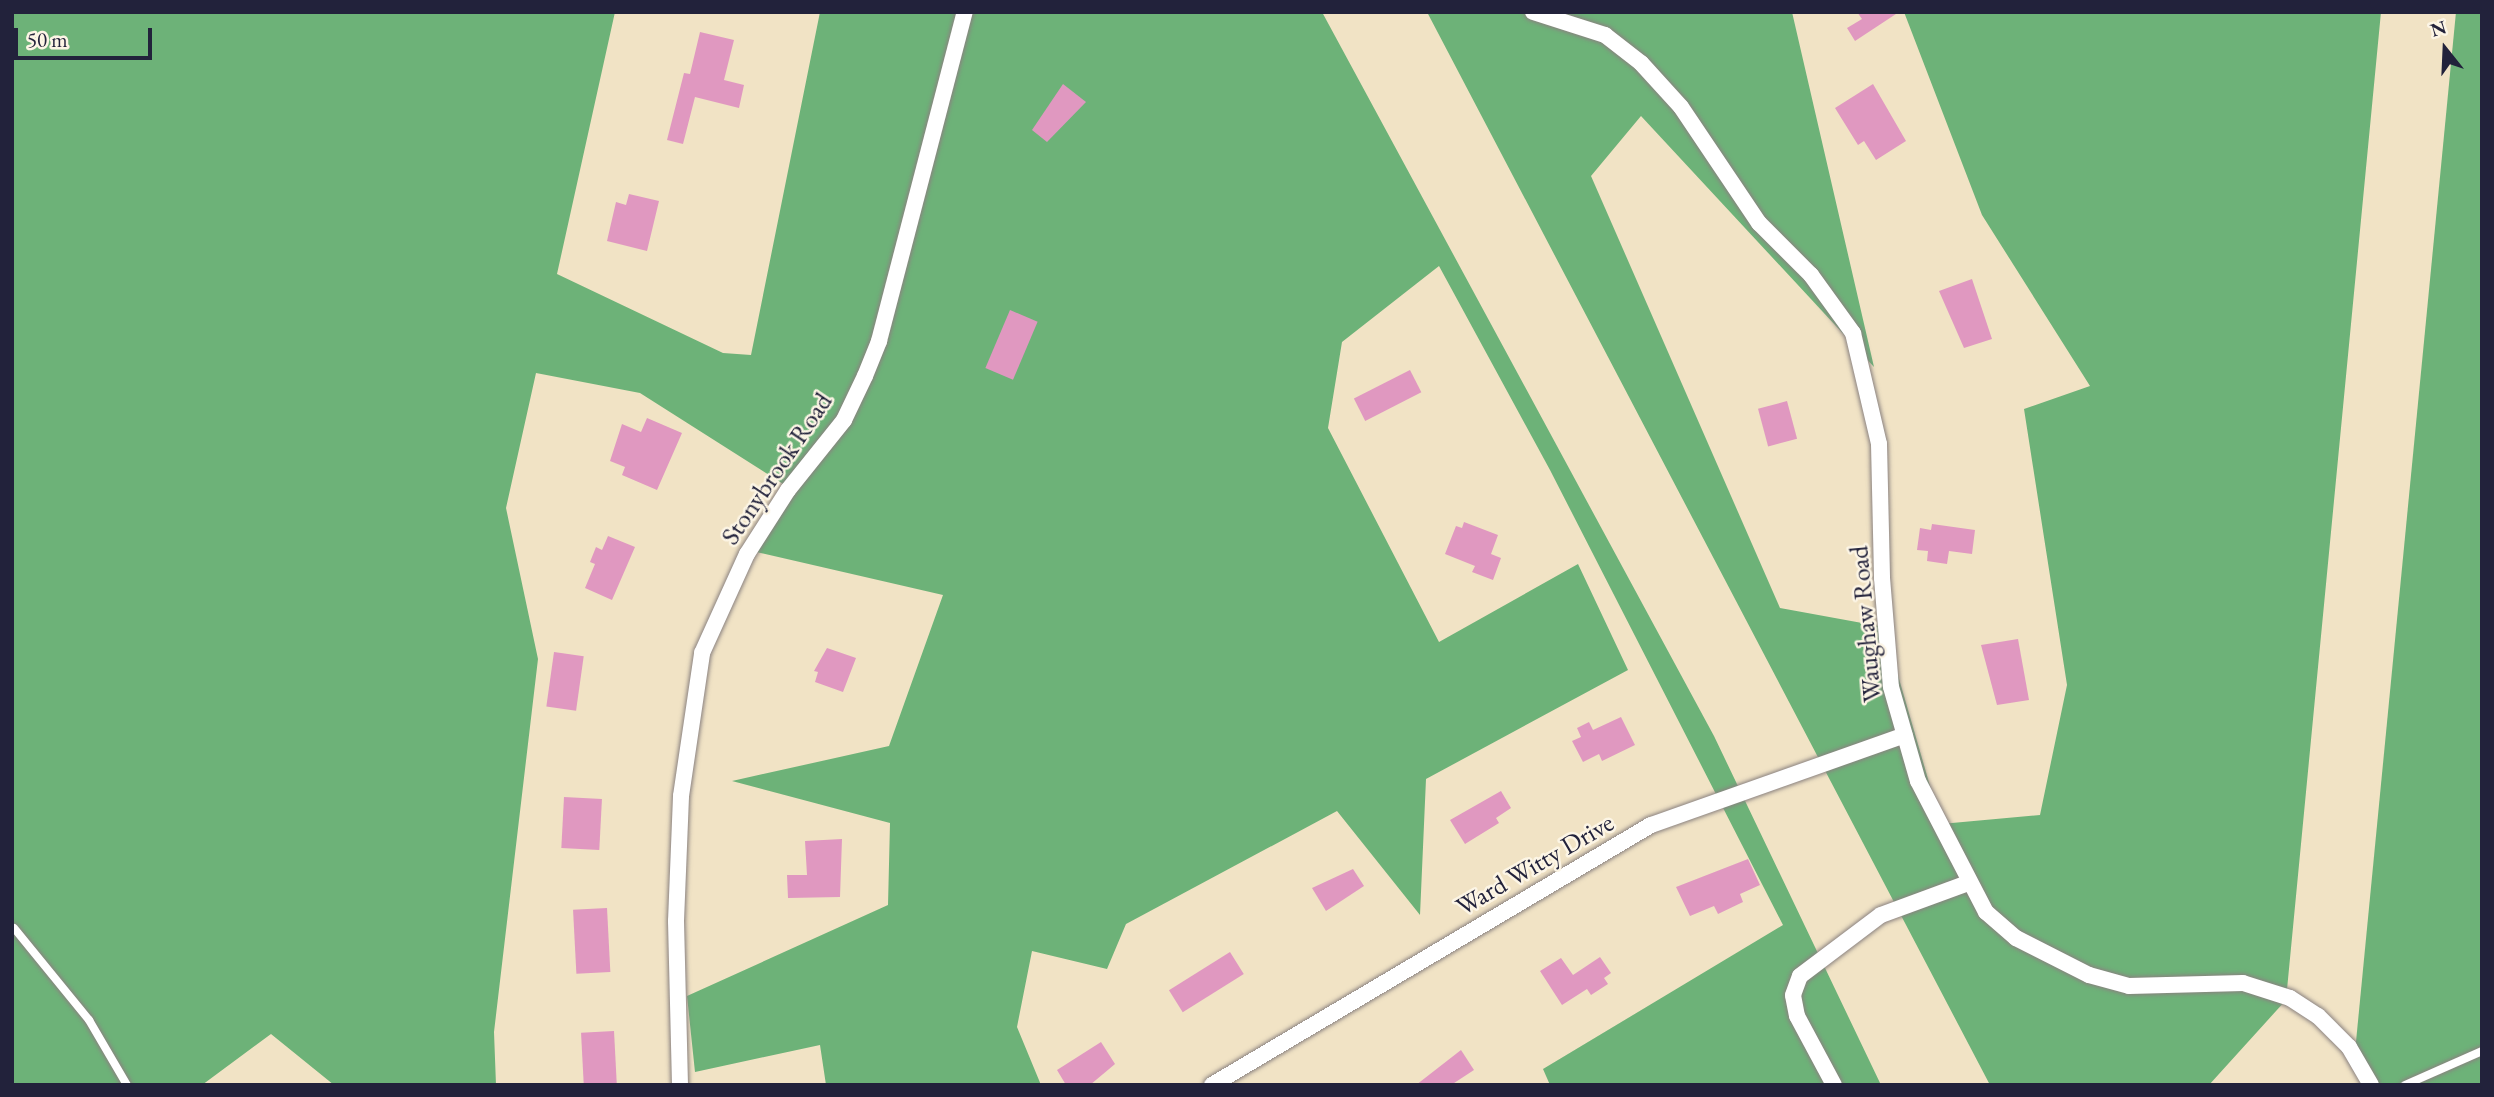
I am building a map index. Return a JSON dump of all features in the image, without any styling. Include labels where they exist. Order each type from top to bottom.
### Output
[{"type":"street","name":"Stonybrook Road","points":[[680,1085],[676,922],[681,796],[702,653],[747,554],[788,490],[844,420],[865,376],[879,341],[965,12]]},
{"type":"street","name":"Waughaw Road","points":[[1533,12],[1605,35],[1641,63],[1681,107],[1751,212],[1811,275],[1853,333],[1879,444],[1890,673],[1918,781],[1968,883],[1986,912],[2016,938],[2089,975],[2129,986],[2243,983],[2290,998],[2318,1016],[2349,1046],[2371,1085]]},
{"type":"street","name":"Ward Witty Drive","points":[[1212,1085],[1651,825],[1905,735]]},
{"type":"street","points":[[1834,1085],[1797,1016],[1793,995],[1800,976],[1881,915],[1968,883]]},
{"type":"lane","points":[[14,928],[89,1020],[127,1085]]},
{"type":"lane","points":[[2405,1085],[2482,1051]]},
{"type":"green space","points":[[12,12],[615,12],[557,274],[723,353],[751,355],[820,12],[1322,12],[1714,736],[1881,1085],[1550,1085],[1543,1069],[1783,925],[1550,470],[1439,266],[1342,342],[1328,428],[1439,642],[1578,564],[1628,670],[1426,779],[1420,915],[1337,811],[1126,924],[1107,969],[1032,951],[1017,1027],[1041,1085],[826,1085],[820,1045],[695,1072],[687,996],[888,905],[890,823],[732,781],[889,746],[943,595],[752,551],[791,489],[640,393],[536,373],[506,508],[538,659],[494,1032],[496,1085],[334,1085],[271,1034],[202,1085],[12,1085]]},
{"type":"green space","points":[[1427,12],[1792,12],[1874,367],[1641,116],[1591,176],[1780,608],[1884,627],[1941,824],[2040,815],[2067,685],[2024,409],[2090,386],[1982,215],[1904,12],[2381,12],[2286,1000],[2209,1085],[1990,1085]]},
{"type":"green space","points":[[2456,12],[2482,12],[2482,1085],[2362,1085],[2355,1052]]},
{"type":"building","points":[[1857,12],[1899,12],[1855,41],[1847,28],[1862,19]]},
{"type":"building","points":[[700,32],[734,40],[724,80],[744,85],[739,108],[695,97],[683,144],[667,140],[684,73],[690,74]]},
{"type":"building","points":[[1063,84],[1086,102],[1047,142],[1032,130]]},
{"type":"building","points":[[1873,84],[1906,141],[1876,160],[1864,141],[1858,145],[1835,108]]},
{"type":"building","points":[[629,194],[659,201],[647,251],[607,241],[616,202],[626,205]]},
{"type":"building","points":[[1972,279],[1992,339],[1964,348],[1939,291]]},
{"type":"building","points":[[1010,310],[1038,322],[1013,380],[985,368]]},
{"type":"building","points":[[1410,370],[1421,392],[1365,421],[1354,399]]},
{"type":"building","points":[[1787,401],[1797,439],[1768,446],[1758,409]]},
{"type":"building","points":[[647,418],[682,433],[657,490],[622,475],[625,467],[610,461],[622,424],[641,432]]},
{"type":"building","points":[[1464,522],[1498,535],[1491,554],[1501,558],[1493,580],[1472,572],[1475,566],[1445,554],[1456,526],[1462,528]]},
{"type":"building","points":[[1932,524],[1975,530],[1972,554],[1949,551],[1947,564],[1927,561],[1928,551],[1917,550],[1920,528],[1931,530]]},
{"type":"building","points":[[608,536],[635,547],[612,600],[585,588],[595,564],[590,562],[596,547],[602,550]]},
{"type":"building","points":[[2018,639],[2029,700],[1997,705],[1981,645]]},
{"type":"building","points":[[827,648],[856,658],[843,692],[815,682],[818,672],[814,671]]},
{"type":"building","points":[[554,652],[584,656],[576,711],[546,706]]},
{"type":"building","points":[[1621,717],[1635,745],[1602,761],[1599,754],[1583,762],[1572,741],[1581,737],[1577,728],[1589,722],[1593,730]]},
{"type":"building","points":[[1501,791],[1511,808],[1496,818],[1499,823],[1465,844],[1450,820]]},
{"type":"building","points":[[564,797],[602,799],[599,850],[561,848]]},
{"type":"building","points":[[842,839],[840,897],[788,898],[787,875],[807,875],[805,841]]},
{"type":"building","points":[[1748,859],[1760,885],[1740,894],[1743,902],[1718,914],[1714,906],[1690,916],[1676,887]]},
{"type":"building","points":[[1353,869],[1364,886],[1326,911],[1312,888]]},
{"type":"building","points":[[607,908],[610,972],[576,974],[573,910]]},
{"type":"building","points":[[1230,952],[1244,974],[1183,1012],[1169,990]]},
{"type":"building","points":[[1600,957],[1611,973],[1604,978],[1608,984],[1591,995],[1587,989],[1562,1005],[1540,971],[1561,958],[1573,975]]},
{"type":"building","points":[[614,1031],[617,1083],[584,1085],[581,1033]]},
{"type":"building","points":[[1101,1042],[1115,1064],[1090,1085],[1066,1085],[1057,1070]]},
{"type":"building","points":[[1461,1050],[1474,1070],[1451,1085],[1416,1085]]}]
